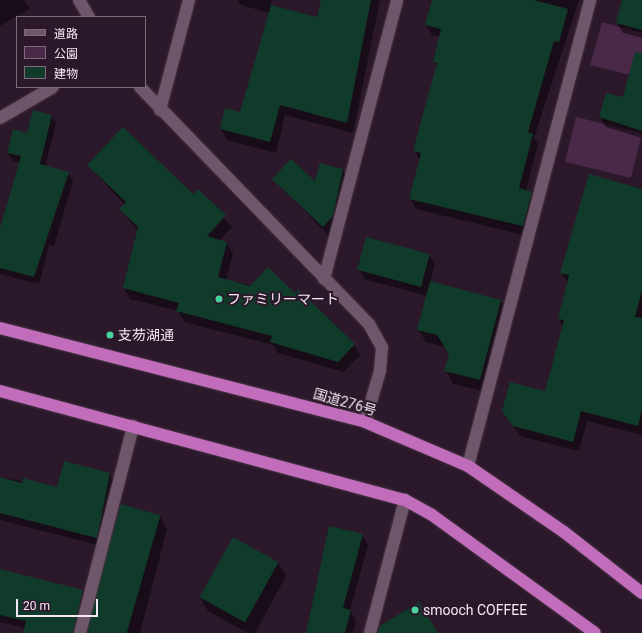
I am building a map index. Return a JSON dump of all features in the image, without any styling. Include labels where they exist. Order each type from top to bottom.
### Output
[{"type":"highway","name":"国道276号","points":[[0,328],[365,422],[468,466],[564,532],[642,593]]},
{"type":"highway","points":[[0,391],[405,500],[432,515],[595,633]]},
{"type":"street","points":[[79,0],[88,16]]},
{"type":"street","points":[[160,110],[189,0]]},
{"type":"street","points":[[324,279],[397,0]]},
{"type":"street","points":[[468,466],[590,0]]},
{"type":"street","points":[[0,118],[51,88]]},
{"type":"street","points":[[141,88],[160,110],[369,324],[382,347],[380,371],[365,422]]},
{"type":"street","points":[[80,633],[133,426]]},
{"type":"street","points":[[370,633],[405,500]]},
{"type":"green space","points":[[602,22],[642,33],[642,78],[590,65]]},
{"type":"green space","points":[[576,117],[642,133],[631,178],[565,162]]},
{"type":"building","points":[[321,0],[371,0],[347,123],[280,105],[270,142],[220,129],[225,108],[240,112],[271,5],[317,17]]},
{"type":"building","points":[[432,0],[534,0],[568,9],[559,42],[554,41],[528,132],[533,134],[519,188],[532,192],[523,226],[409,199],[421,153],[413,151],[437,63],[433,62],[441,29],[425,25]]},
{"type":"building","points":[[622,0],[642,0],[642,30],[616,23]]},
{"type":"building","points":[[635,52],[642,53],[642,131],[599,117],[606,93],[623,97]]},
{"type":"building","points":[[33,110],[52,115],[40,164],[69,172],[34,277],[0,268],[0,228],[21,156],[7,153],[13,129],[27,133]]},
{"type":"building","points":[[123,127],[193,194],[198,189],[226,215],[207,236],[227,242],[218,277],[250,286],[268,267],[295,293],[298,289],[355,344],[338,362],[270,342],[272,336],[176,311],[179,303],[123,288],[138,227],[119,209],[126,202],[87,165]]},
{"type":"building","points":[[291,159],[315,181],[320,163],[343,169],[333,216],[323,227],[272,179]]},
{"type":"building","points":[[589,174],[642,189],[642,290],[635,317],[642,318],[642,409],[638,426],[581,411],[573,442],[513,426],[502,411],[510,382],[545,391],[564,320],[558,319],[569,275],[560,273]]},
{"type":"building","points":[[366,237],[430,254],[421,287],[357,270]]},
{"type":"building","points":[[430,281],[501,300],[480,380],[444,371],[449,354],[437,335],[417,330]]},
{"type":"building","points":[[64,461],[110,473],[97,538],[0,513],[0,477],[22,483],[23,478],[57,487]]},
{"type":"building","points":[[121,504],[160,515],[127,633],[84,632]]},
{"type":"building","points":[[329,526],[363,534],[343,608],[351,610],[345,633],[306,633]]},
{"type":"building","points":[[233,537],[278,562],[245,623],[200,597]]},
{"type":"building","points":[[0,569],[83,590],[73,633],[23,633],[26,621],[0,615]]},
{"type":"building","name":"smooch COFFEE","points":[[419,602],[438,633],[378,633],[380,626]]},
{"type":"place","name":"ファミリーマート","points":[[219,299]]},
{"type":"place","name":"支芴湖通","points":[[110,335]]},
{"type":"place","name":"smooch COFFEE","points":[[415,610]]}]
